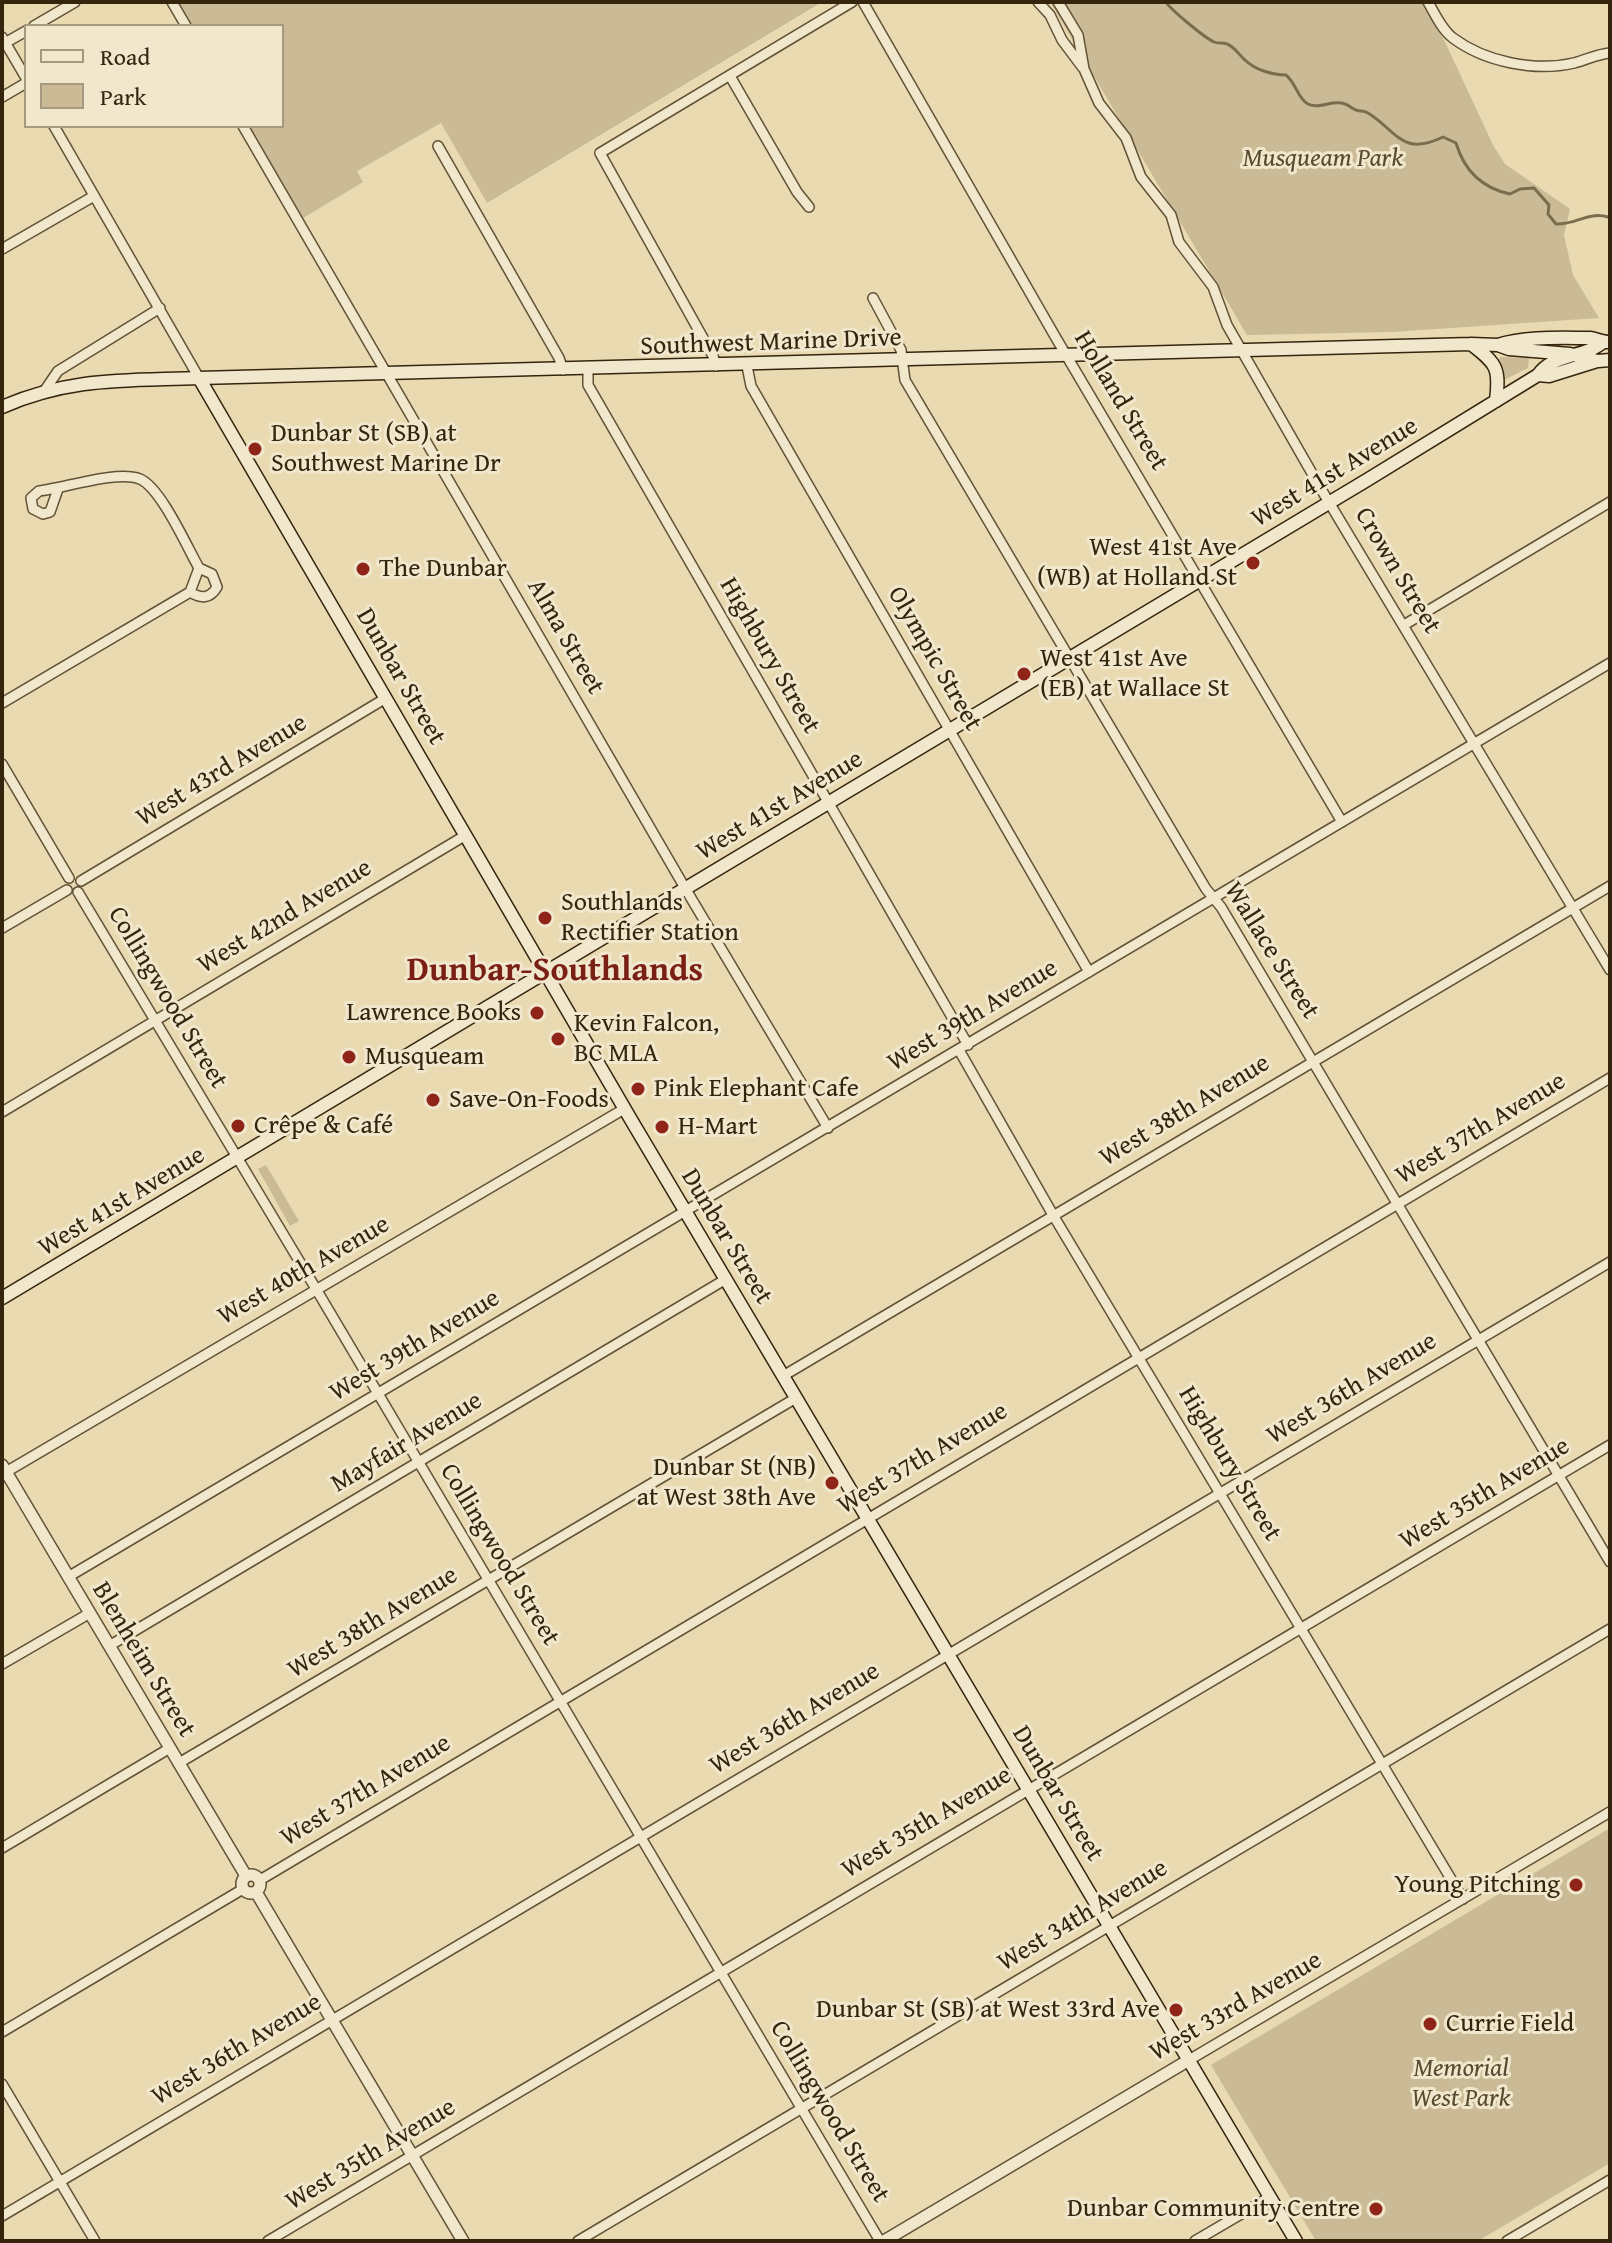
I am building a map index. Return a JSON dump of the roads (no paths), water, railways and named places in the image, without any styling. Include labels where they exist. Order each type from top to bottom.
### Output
[{"type":"main road","name":"Southwest Marine Drive","points":[[1498,345],[1512,341],[1595,338],[1606,342]]},
{"type":"main road","name":"West 41st Avenue","points":[[2,1298],[1201,580],[1538,375],[1543,368],[1570,354],[1606,342]]},
{"type":"main road","name":"Southwest Marine Drive","points":[[2,407],[45,390],[88,382],[199,378],[747,366],[1471,344],[1604,360]]},
{"type":"main road","points":[[1471,344],[1497,369],[1496,401]]},
{"type":"main road","name":"West 41st Avenue","points":[[1538,375],[1549,376],[1604,360]]},
{"type":"main road","name":"Dunbar Street","points":[[199,378],[624,1109],[1296,2241]]},
{"type":"street","points":[[37,24],[75,2]]},
{"type":"street","points":[[172,2],[185,24]]},
{"type":"street","points":[[716,366],[600,153],[852,2]]},
{"type":"street","name":"Holland Street","points":[[863,2],[1342,822]]},
{"type":"street","name":"Crown Street","points":[[1038,2],[1050,15],[1062,40],[1084,69],[1099,103],[1126,138],[1141,177],[1171,215],[1179,242],[1213,287],[1227,325],[1329,502],[1610,970]]},
{"type":"street","name":"Crown Street","points":[[1058,2],[1078,35],[1084,69]]},
{"type":"street","points":[[1428,2],[1452,37],[1485,55],[1509,62],[1540,66],[1573,63],[1610,53]]},
{"type":"street","points":[[24,32],[4,40],[24,76]]},
{"type":"street","points":[[730,76],[797,192],[809,207]]},
{"type":"street","points":[[2,97],[24,81]]},
{"type":"street","name":"Dunbar Street","points":[[55,128],[199,378]]},
{"type":"street","name":"Alma Street","points":[[244,128],[685,888],[828,1128]]},
{"type":"street","points":[[438,146],[563,370]]},
{"type":"street","points":[[2,249],[94,196]]},
{"type":"street","name":"Wallace Street","points":[[873,298],[901,350],[905,380],[1068,659],[1314,1061],[1610,1562]]},
{"type":"street","name":"Southwest Marine Drive","points":[[45,390],[58,371],[160,308]]},
{"type":"street","name":"Olympic Street","points":[[747,366],[751,386],[1089,972]]},
{"type":"street","name":"Highbury Street","points":[[588,370],[588,385],[829,802],[1053,1215],[1463,1899]]},
{"type":"street","points":[[58,489],[117,478],[139,479],[154,489],[199,568],[212,574],[217,587],[213,594],[206,597],[190,592]]},
{"type":"street","points":[[1404,625],[1610,502]]},
{"type":"street","points":[[2,703],[190,592],[199,568]]},
{"type":"street","name":"West 39th Avenue","points":[[68,1577],[1610,663]]},
{"type":"street","name":"West 43rd Avenue","points":[[81,881],[386,698]]},
{"type":"street","points":[[2,764],[69,878]]},
{"type":"street","name":"West 42nd Avenue","points":[[2,1112],[466,835]]},
{"type":"street","points":[[2,928],[81,887],[81,881],[76,877],[69,878]]},
{"type":"street","points":[[69,878],[66,883],[72,891]]},
{"type":"street","name":"West 38th Avenue","points":[[783,1376],[1610,886]]},
{"type":"street","name":"Collingwood Street","points":[[72,891],[155,1021],[316,1288],[882,2241]]},
{"type":"street","name":"West 37th Avenue","points":[[260,1880],[1610,1078]]},
{"type":"street","name":"West 40th Avenue","points":[[4,1468],[624,1109]]},
{"type":"street","name":"West 36th Avenue","points":[[2,2216],[1610,1262]]},
{"type":"street","name":"Mayfair Avenue","points":[[109,1646],[726,1279]]},
{"type":"street","name":"West 38th Avenue","points":[[179,1763],[796,1398]]},
{"type":"street","name":"West 35th Avenue","points":[[268,2241],[1610,1445]]},
{"type":"street","name":"Blenheim Street","points":[[4,1468],[246,1876]]},
{"type":"street","points":[[2,1664],[90,1613]]},
{"type":"street","name":"West 34th Avenue","points":[[578,2241],[1610,1629]]},
{"type":"street","points":[[2,1848],[170,1748]]},
{"type":"street","name":"West 33rd Avenue","points":[[882,2241],[1610,1812]]},
{"type":"street","points":[[2,2032],[250,1891],[260,1887],[260,1880],[254,1875],[246,1876],[242,1882],[250,1891],[332,2020],[463,2241]]},
{"type":"street","points":[[2,2084],[95,2241]]},
{"type":"street","points":[[1507,2241],[1610,2180]]},
{"type":"street","points":[[1195,2241],[1270,2197]]},
{"type":"waterway","points":[[1166,2],[1203,35],[1214,42],[1230,45],[1254,67],[1286,75],[1308,104],[1340,103],[1366,112],[1409,143],[1418,144],[1443,137],[1456,143],[1469,169],[1491,187],[1510,194],[1520,189],[1534,188],[1549,205],[1548,214],[1556,224],[1594,216],[1608,217]]},
{"type":"place","name":"Dunbar St (SB) at Southwest Marine Dr","points":[[255,449]]},
{"type":"place","name":"West 41st Ave (WB) at Holland St","points":[[1253,563]]},
{"type":"place","name":"The Dunbar","points":[[363,569]]},
{"type":"place","name":"West 41st Ave (EB) at Wallace St","points":[[1024,674]]},
{"type":"place","name":"Southlands Rectifier Station","points":[[545,918]]},
{"type":"place","name":"Lawrence Books","points":[[537,1013]]},
{"type":"place","name":"Kevin Falcon, BC MLA","points":[[558,1039]]},
{"type":"place","name":"Musqueam","points":[[349,1057]]},
{"type":"place","name":"Pink Elephant Cafe","points":[[638,1089]]},
{"type":"place","name":"Save-On-Foods","points":[[433,1100]]},
{"type":"place","name":"Crêpe & Café","points":[[238,1126]]},
{"type":"place","name":"H-Mart","points":[[662,1127]]},
{"type":"place","name":"Dunbar St (NB) at West 38th Ave","points":[[832,1483]]},
{"type":"place","name":"Young Pitching","points":[[1576,1885]]},
{"type":"place","name":"Dunbar St (SB) at West 33rd Ave","points":[[1176,2010]]},
{"type":"place","name":"Currie Field","points":[[1430,2024]]},
{"type":"place","name":"Dunbar Community Centre","points":[[1376,2209]]},
{"type":"district","name":"Dunbar-Southlands","points":[[555,971]]},
{"type":"park label","name":"Musqueam Park","points":[[1323,159]]},
{"type":"park label","name":"Memorial West Park","points":[[1461,2084]]}]
